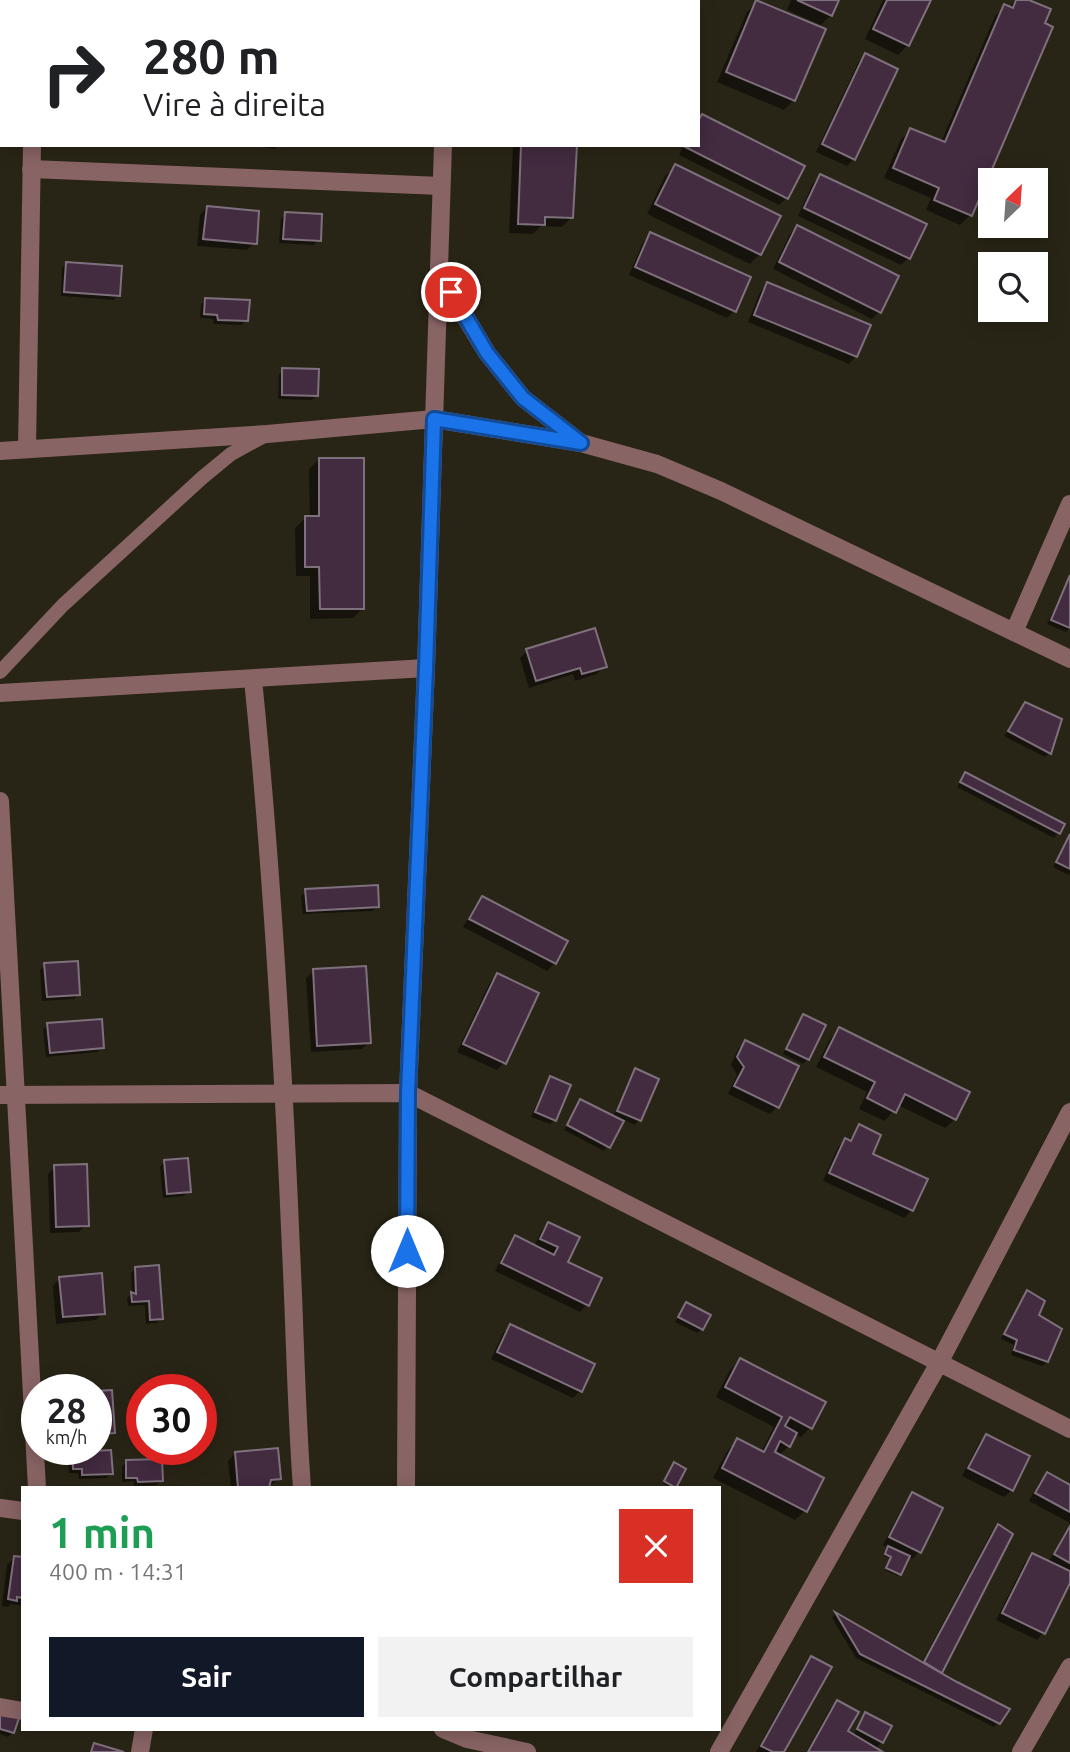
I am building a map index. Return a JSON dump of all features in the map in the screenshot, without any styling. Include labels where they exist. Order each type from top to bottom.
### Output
[{"type":"street","points":[[27,449],[32,147]]},
{"type":"street","points":[[405,1486],[408,1093],[426,668],[443,147]]},
{"type":"street","points":[[31,169],[441,186]]},
{"type":"street","points":[[438,272],[487,353],[523,398],[581,443]]},
{"type":"street","points":[[0,451],[267,434],[434,419],[581,443],[657,464],[722,491],[1070,659]]},
{"type":"street","points":[[0,672],[64,605],[203,477],[231,454],[267,434]]},
{"type":"street","points":[[1014,632],[1070,504]]},
{"type":"street","points":[[0,693],[426,668]]},
{"type":"street","points":[[253,679],[265,803],[283,1094],[292,1250],[296,1412],[302,1486]]},
{"type":"street","points":[[0,801],[7,1094],[37,1486]]},
{"type":"street","points":[[7,1094],[408,1093],[1070,1429]]},
{"type":"street","points":[[719,1752],[939,1363],[1070,1112]]},
{"type":"street","points":[[0,1508],[21,1511]]},
{"type":"street","points":[[1021,1752],[1070,1667]]},
{"type":"street","points":[[0,1707],[21,1711]]},
{"type":"street","points":[[140,1752],[143,1731]]},
{"type":"street","points":[[448,1731],[467,1739],[527,1752]]},
{"type":"building","points":[[756,0],[826,29],[795,101],[726,72]]},
{"type":"building","points":[[797,0],[839,0],[832,16]]},
{"type":"building","points":[[887,0],[931,0],[909,46],[873,29]]},
{"type":"building","points":[[1016,0],[1029,0],[1051,9],[1045,23],[1053,27],[993,168],[978,168],[978,202],[972,216],[934,200],[939,188],[893,168],[910,128],[945,142],[1004,4],[1013,8]]},
{"type":"building","points":[[865,53],[898,69],[855,160],[822,144]]},
{"type":"building","points":[[702,114],[805,166],[788,199],[685,147],[700,147]]},
{"type":"building","points":[[521,147],[577,147],[573,218],[545,217],[545,225],[518,224]]},
{"type":"building","points":[[675,164],[781,216],[761,255],[655,204]]},
{"type":"building","points":[[820,174],[927,224],[910,259],[804,208]]},
{"type":"building","points":[[207,206],[259,211],[257,244],[203,239]]},
{"type":"building","points":[[285,212],[322,214],[321,241],[283,239]]},
{"type":"building","points":[[797,225],[899,276],[881,313],[779,262]]},
{"type":"building","points":[[650,232],[751,277],[736,312],[635,267]]},
{"type":"building","points":[[66,262],[122,266],[120,296],[64,292]]},
{"type":"building","points":[[767,282],[871,325],[857,357],[754,315]]},
{"type":"building","points":[[205,298],[250,300],[248,321],[218,320],[217,315],[204,314]]},
{"type":"building","points":[[282,368],[319,369],[318,396],[282,395]]},
{"type":"building","points":[[319,458],[364,458],[364,609],[320,609],[319,567],[305,567],[305,516],[319,516]]},
{"type":"building","points":[[1070,575],[1070,628],[1051,620]]},
{"type":"building","points":[[595,628],[607,667],[582,674],[580,668],[536,681],[526,649]]},
{"type":"building","points":[[1025,702],[1062,719],[1051,754],[1008,731]]},
{"type":"building","points":[[965,772],[1065,824],[1060,834],[960,782]]},
{"type":"building","points":[[1070,834],[1070,869],[1056,862]]},
{"type":"building","points":[[378,885],[379,907],[307,911],[305,889]]},
{"type":"building","points":[[482,896],[568,941],[556,964],[469,919]]},
{"type":"building","points":[[78,961],[80,995],[47,997],[44,963]]},
{"type":"building","points":[[366,966],[371,1043],[317,1046],[313,969]]},
{"type":"building","points":[[497,973],[539,993],[506,1064],[463,1044]]},
{"type":"building","points":[[803,1014],[826,1025],[809,1060],[786,1049]]},
{"type":"building","points":[[102,1019],[104,1048],[50,1053],[47,1023]]},
{"type":"building","points":[[839,1027],[970,1092],[956,1120],[905,1094],[896,1113],[867,1098],[875,1082],[824,1057]]},
{"type":"building","points":[[745,1040],[799,1066],[779,1108],[734,1086],[744,1067],[737,1057]]},
{"type":"building","points":[[635,1068],[659,1079],[641,1121],[617,1111]]},
{"type":"building","points":[[550,1076],[571,1085],[556,1121],[535,1112]]},
{"type":"building","points":[[580,1099],[624,1121],[610,1148],[567,1125]]},
{"type":"building","points":[[859,1124],[881,1135],[873,1154],[928,1179],[913,1211],[829,1173],[845,1138],[851,1141]]},
{"type":"building","points":[[188,1158],[191,1192],[167,1194],[164,1160]]},
{"type":"building","points":[[87,1164],[89,1226],[56,1227],[54,1165]]},
{"type":"building","points":[[548,1222],[580,1237],[568,1262],[602,1278],[589,1306],[501,1263],[515,1235],[554,1255],[558,1247],[540,1239]]},
{"type":"building","points":[[159,1265],[163,1319],[150,1320],[149,1301],[132,1302],[131,1292],[136,1294],[135,1267]]},
{"type":"building","points":[[102,1273],[105,1314],[63,1317],[59,1277]]},
{"type":"building","points":[[1027,1290],[1045,1301],[1039,1315],[1062,1329],[1048,1362],[1014,1350],[1017,1340],[1004,1334]]},
{"type":"building","points":[[686,1302],[711,1315],[703,1330],[678,1317]]},
{"type":"building","points":[[510,1324],[595,1364],[582,1392],[497,1352]]},
{"type":"building","points":[[740,1358],[826,1402],[812,1429],[790,1417],[785,1426],[797,1433],[790,1447],[780,1441],[775,1452],[824,1478],[807,1512],[722,1468],[737,1438],[764,1452],[782,1417],[725,1387]]},
{"type":"building","points":[[112,1390],[115,1433],[112,1433]]},
{"type":"building","points":[[986,1434],[1030,1456],[1013,1491],[968,1468]]},
{"type":"building","points":[[278,1448],[281,1479],[271,1480],[270,1486],[238,1486],[235,1452]]},
{"type":"building","points":[[112,1462],[113,1474],[82,1475],[82,1469],[73,1469],[73,1465],[112,1465]]},
{"type":"building","points":[[674,1462],[686,1469],[677,1486],[664,1481]]},
{"type":"building","points":[[126,1465],[162,1465],[163,1481],[138,1482],[137,1478],[126,1478]]},
{"type":"building","points":[[1047,1472],[1070,1485],[1070,1512],[1035,1493]]},
{"type":"building","points":[[912,1492],[943,1508],[921,1553],[889,1537]]},
{"type":"building","points":[[998,1524],[1013,1534],[942,1673],[924,1662]]},
{"type":"building","points":[[1070,1526],[1070,1563],[1054,1554]]},
{"type":"building","points":[[888,1546],[910,1556],[901,1575],[886,1568],[891,1557],[885,1554]]},
{"type":"building","points":[[1032,1553],[1070,1571],[1070,1583],[1045,1634],[1002,1613]]},
{"type":"building","points":[[14,1556],[21,1557],[21,1598],[17,1597],[17,1601],[8,1599]]},
{"type":"building","points":[[835,1612],[1010,1709],[1000,1724],[860,1654]]},
{"type":"building","points":[[811,1656],[832,1667],[784,1752],[773,1752],[761,1746]]},
{"type":"building","points":[[837,1700],[859,1712],[848,1731],[883,1752],[808,1752]]},
{"type":"building","points":[[0,1710],[20,1715],[14,1733],[0,1729]]},
{"type":"building","points":[[865,1712],[892,1726],[883,1743],[857,1729]]},
{"type":"building","points":[[94,1743],[124,1752],[91,1752]]},
{"type":"route","points":[[407,1251],[408,1093],[434,419],[581,443],[523,398],[487,353],[451,292]]}]
